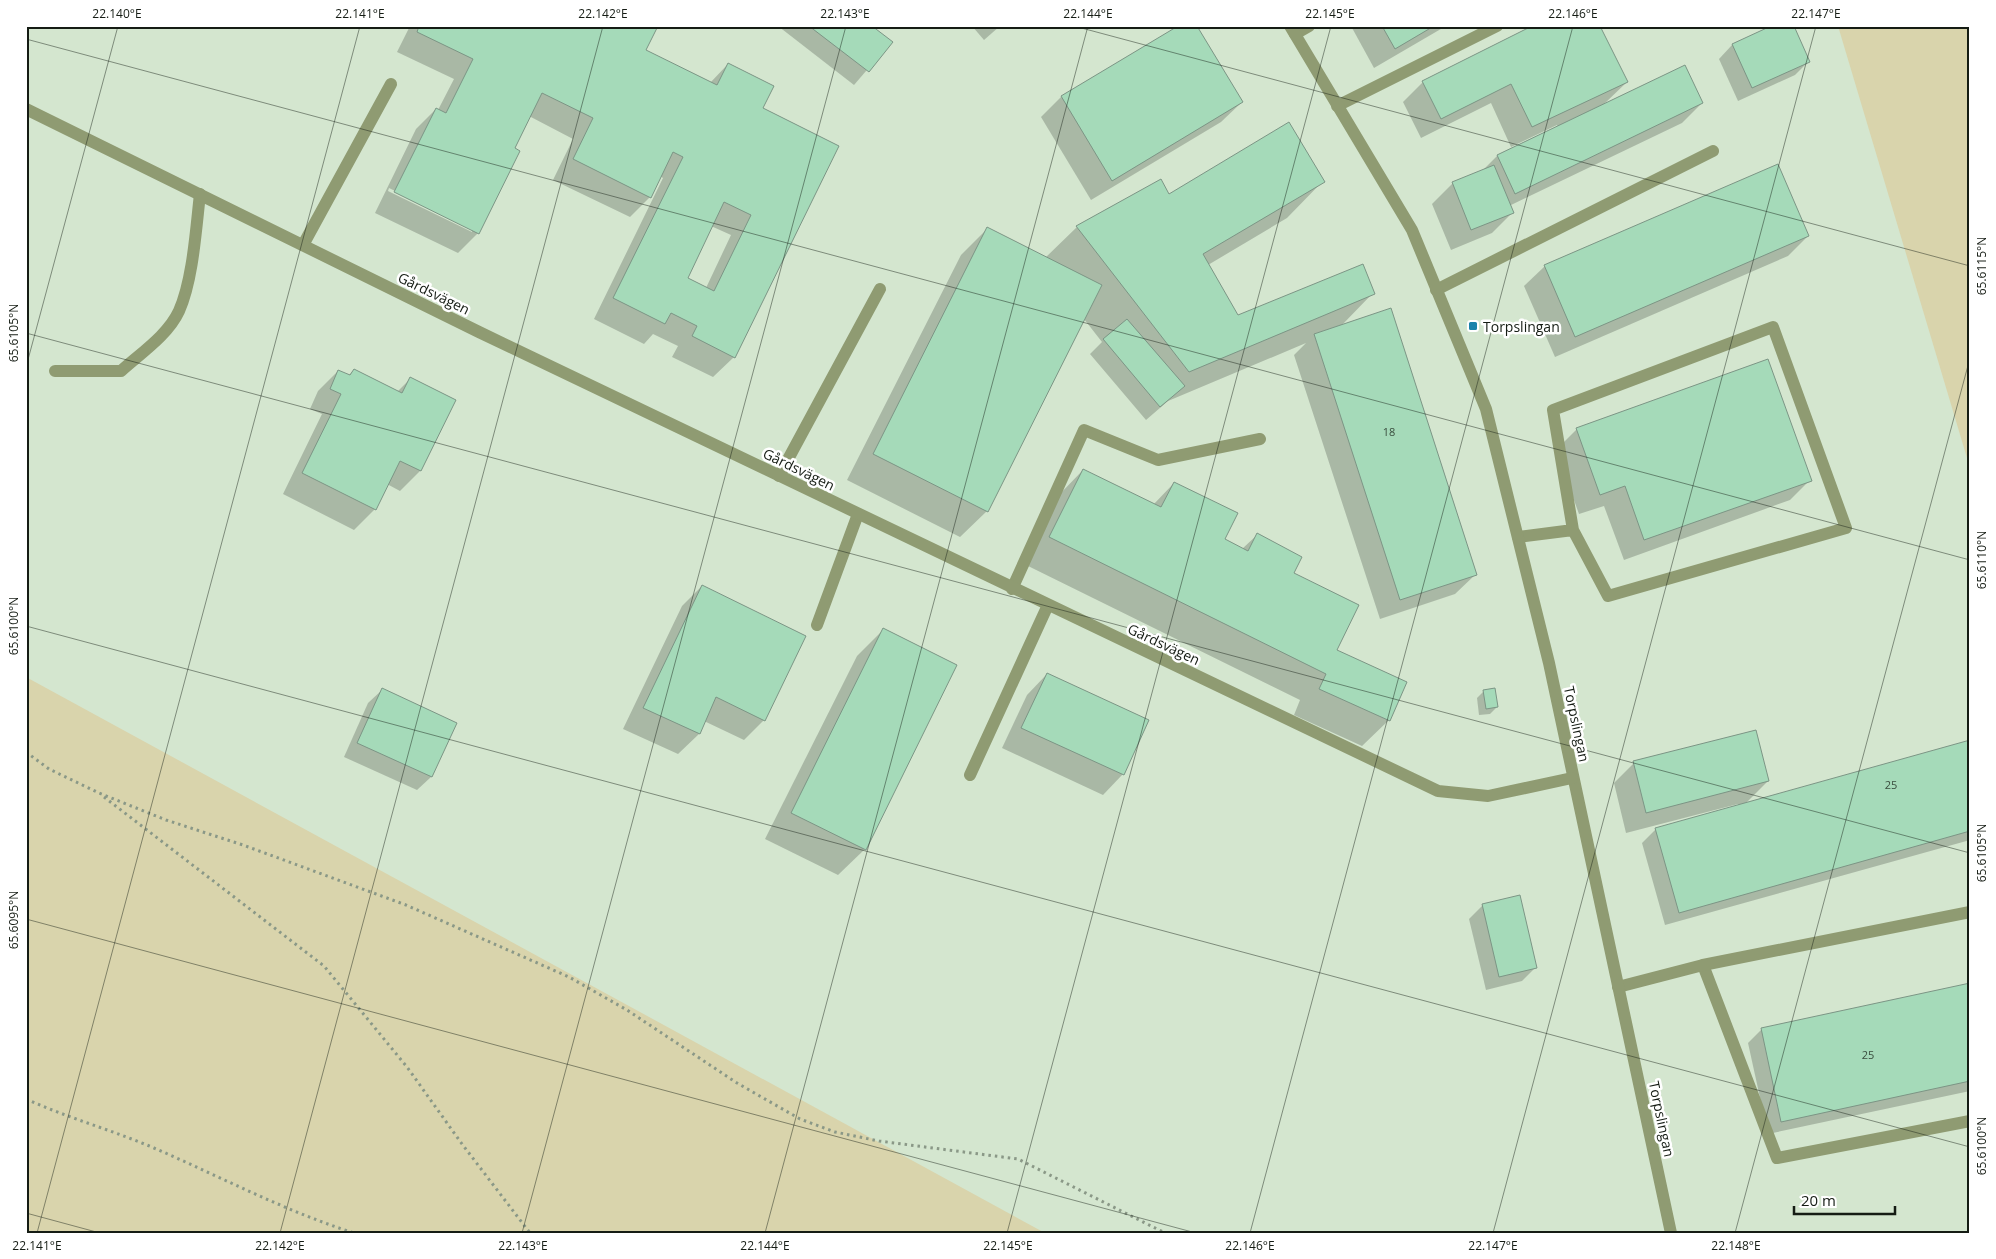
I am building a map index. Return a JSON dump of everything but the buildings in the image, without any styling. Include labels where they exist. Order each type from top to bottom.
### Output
[{"type":"street","points":[[1292,30],[1309,26]]},
{"type":"street","points":[[1337,106],[1497,26]]},
{"type":"street","name":"Torpslingan","points":[[1292,30],[1412,230],[1486,409],[1549,663],[1572,778],[1671,1233]]},
{"type":"street","points":[[303,245],[391,84]]},
{"type":"street","name":"Gårdsvägen","points":[[26,109],[779,476],[1438,791],[1488,796],[1572,778]]},
{"type":"street","points":[[1436,290],[1713,151]]},
{"type":"street","points":[[55,371],[121,371],[164,331],[179,311],[192,264],[200,194]]},
{"type":"street","points":[[779,476],[880,289]]},
{"type":"street","points":[[1773,327],[1846,528],[1608,596],[1573,530],[1553,410],[1773,327]]},
{"type":"street","points":[[1012,588],[1084,430],[1158,460],[1260,439]]},
{"type":"street","points":[[817,625],[858,514]]},
{"type":"street","points":[[1518,537],[1573,530]]},
{"type":"street","points":[[970,775],[1048,605]]},
{"type":"street","points":[[1618,987],[1703,965],[1970,912]]},
{"type":"street","points":[[1703,965],[1777,1158],[1970,1121]]},
{"type":"path","points":[[26,752],[49,769],[99,794],[166,820],[406,905],[569,977],[627,1010],[737,1083],[800,1118],[835,1132],[880,1141],[1018,1159],[1165,1233]]},
{"type":"path","points":[[99,794],[324,966],[407,1067],[530,1233]]},
{"type":"path","points":[[26,1099],[53,1112],[152,1147],[306,1218],[354,1233]]},
{"type":"shaded area","points":[[1838,26],[1970,26],[1970,468]]},
{"type":"shaded area","points":[[26,677],[1045,1233],[26,1233]]},
{"type":"place","name":"Torpslingan","points":[[1473,326]]}]
